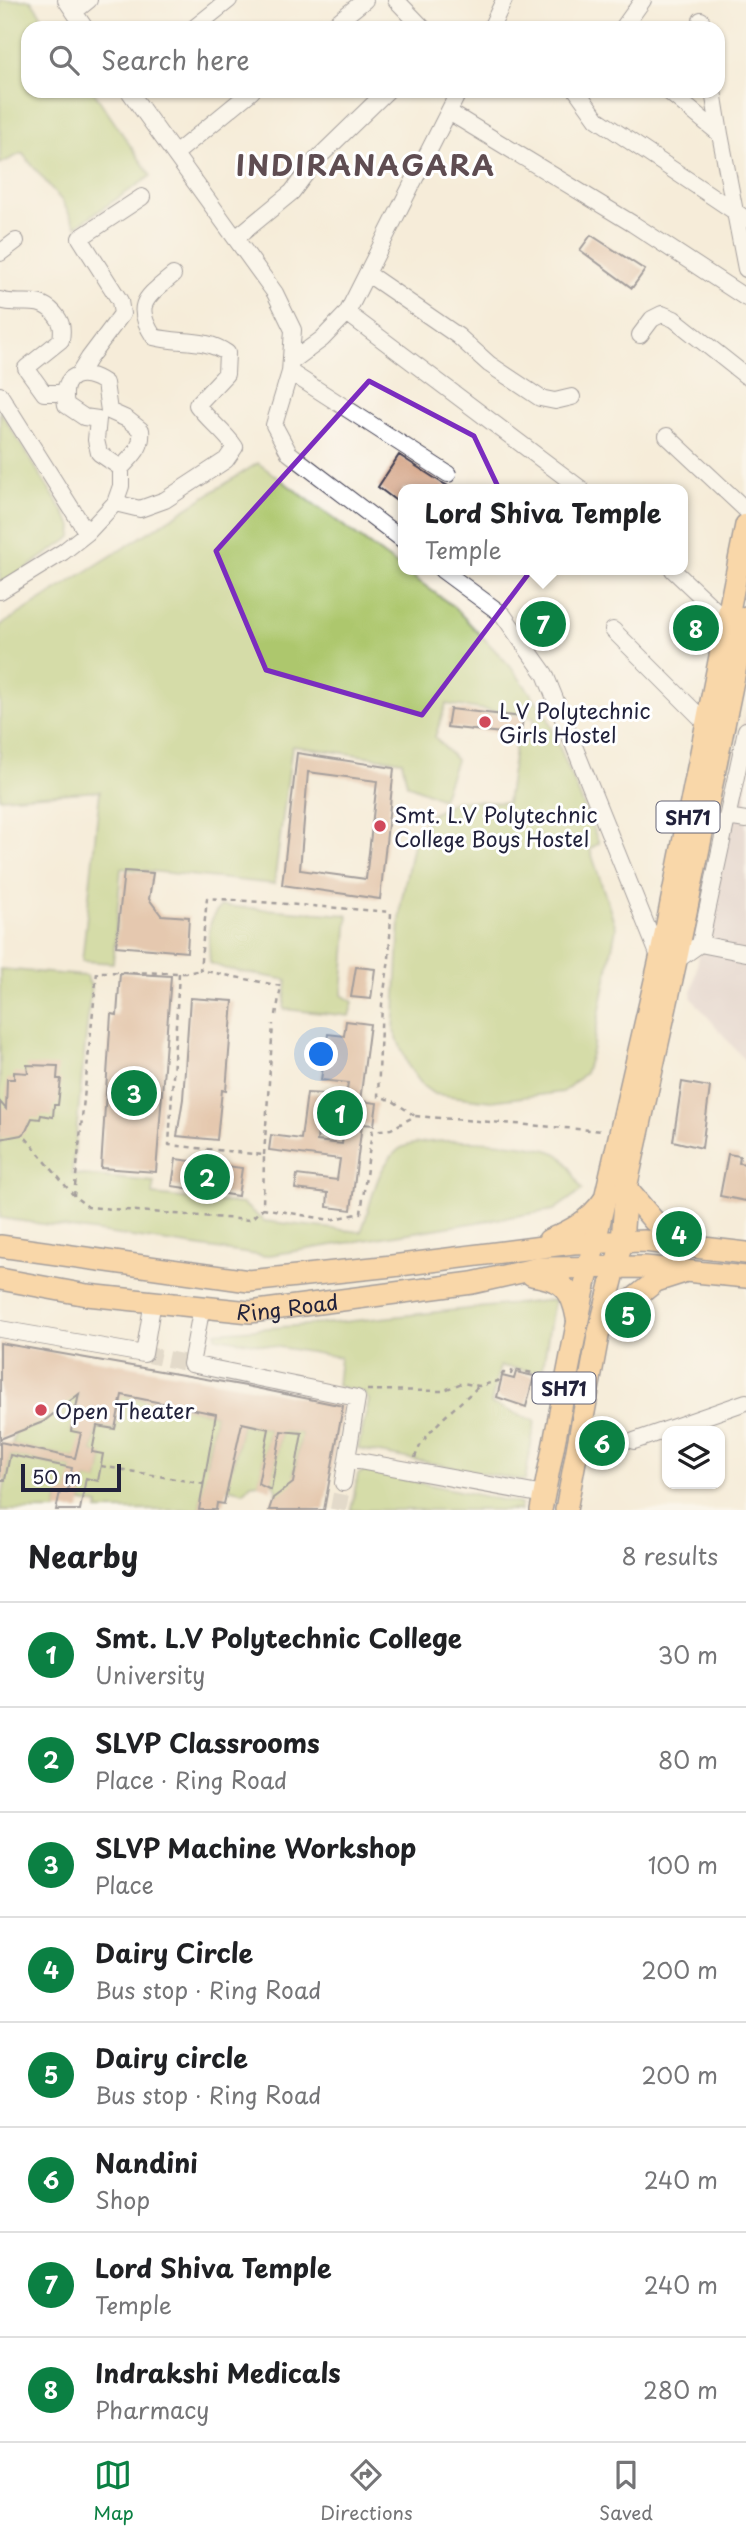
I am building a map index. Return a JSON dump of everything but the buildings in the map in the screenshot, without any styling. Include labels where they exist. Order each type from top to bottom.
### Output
[{"type":"main road","name":"SH71","points":[[542,1503],[578,1324],[583,1267],[616,1191],[668,960],[737,619],[746,528]]},
{"type":"main road","name":"SH71","points":[[566,1510],[601,1325],[622,1241],[616,1191],[621,1132],[668,960],[707,724],[737,619]]},
{"type":"main road","points":[[524,1250],[578,1227],[594,1215],[616,1191],[691,1247]]},
{"type":"main road","name":"Ring Road","points":[[0,1246],[249,1281],[573,1243],[622,1241],[746,1253]]},
{"type":"main road","name":"Ring Road","points":[[0,1279],[87,1295],[250,1312],[472,1283],[539,1268],[645,1267],[746,1277]]},
{"type":"main road","points":[[601,1325],[656,1281],[686,1271]]},
{"type":"main road","points":[[191,1273],[193,1305]]},
{"type":"main road","points":[[523,1273],[550,1278],[563,1286],[574,1299],[578,1324]]},
{"type":"main road","points":[[556,1432],[581,1437]]},
{"type":"street","points":[[80,21],[70,6],[89,0]]},
{"type":"street","points":[[203,21],[229,0]]},
{"type":"street","points":[[339,21],[365,0]]},
{"type":"street","points":[[396,0],[416,21]]},
{"type":"street","points":[[494,21],[504,0]]},
{"type":"street","points":[[628,21],[643,0]]},
{"type":"street","points":[[134,98],[275,293],[293,330],[290,367],[274,425],[289,453],[398,536]]},
{"type":"street","points":[[175,153],[243,98]]},
{"type":"street","points":[[236,238],[292,192],[316,160],[380,98]]},
{"type":"street","points":[[290,367],[347,313],[452,98],[746,298]]},
{"type":"street","points":[[582,98],[597,120],[742,217]]},
{"type":"street","points":[[676,98],[720,134]]},
{"type":"street","points":[[714,98],[720,134],[742,217],[746,269]]},
{"type":"street","points":[[121,467],[99,453],[96,440],[98,419],[74,412],[66,405],[64,393],[68,382],[79,374],[122,314],[120,301],[80,238],[142,197]]},
{"type":"street","points":[[0,253],[16,241]]},
{"type":"street","points":[[368,274],[458,336],[489,364],[540,398],[555,401],[572,397]]},
{"type":"street","points":[[115,503],[140,509],[165,500],[226,460],[235,447],[226,434],[210,423],[197,405],[226,374],[227,353],[215,344],[167,341],[153,337],[142,315],[143,305],[152,293],[173,275]]},
{"type":"street","points":[[0,300],[8,303],[27,301],[45,304],[56,315],[63,327],[61,340],[26,368],[44,393],[64,393]]},
{"type":"street","points":[[347,313],[574,484]]},
{"type":"street","points":[[640,335],[652,319],[662,314],[674,320],[746,376]]},
{"type":"street","points":[[290,367],[448,474]]},
{"type":"street","points":[[0,592],[63,552],[87,533],[115,503],[121,486],[121,467],[136,452],[142,441],[141,430],[110,411],[106,383],[93,374],[79,374]]},
{"type":"street","points":[[0,395],[87,533]]},
{"type":"street","points":[[667,436],[746,510]]},
{"type":"street","points":[[449,575],[503,615],[545,674],[668,960],[700,944],[746,953]]},
{"type":"street","points":[[680,575],[737,619]]},
{"type":"street","points":[[612,630],[707,724]]},
{"type":"street","points":[[700,944],[743,756],[746,730]]},
{"type":"street","points":[[727,817],[746,820]]},
{"type":"street","points":[[0,1329],[144,1354],[153,1301]]},
{"type":"street","points":[[193,1305],[191,1364],[357,1398],[343,1483]]},
{"type":"street","points":[[634,1441],[746,1402]]},
{"type":"street","points":[[348,1459],[411,1471],[542,1503]]},
{"type":"path","points":[[200,970],[207,898],[391,912],[389,960],[382,1004],[378,1096],[393,1101],[415,1116],[621,1132]]},
{"type":"path","points":[[74,1196],[97,972],[179,973],[200,970],[281,986],[276,1015]]},
{"type":"path","points":[[179,973],[169,1145],[264,1155]]},
{"type":"path","points":[[26,1138],[74,1196],[88,1207],[250,1220],[262,1208],[273,1024]]},
{"type":"path","points":[[262,1208],[330,1220],[361,1213],[372,1132],[391,1129],[415,1116]]},
{"type":"path","points":[[357,1398],[358,1393],[368,1390],[442,1391],[462,1383],[480,1386],[498,1381],[500,1375],[511,1374],[513,1369],[542,1375]]},
{"type":"path","points":[[411,1471],[418,1448],[480,1386]]},
{"type":"path","points":[[101,1466],[204,1484]]},
{"type":"highlighted area","points":[[369,381],[474,436],[535,565],[422,715],[266,670],[216,551]]},
{"type":"shaded area","points":[[746,709],[746,1062],[691,997]]},
{"type":"green space","points":[[0,0],[31,0],[45,21],[21,21],[21,98],[98,98],[151,176],[76,226],[62,201],[22,153],[0,164]]},
{"type":"green space","points":[[0,411],[73,527],[72,537],[0,586]]},
{"type":"green space","points":[[258,463],[398,566],[398,575],[410,575],[454,607],[510,666],[546,714],[599,843],[590,849],[616,928],[592,1051],[585,1073],[563,1092],[491,1101],[434,1094],[423,1086],[409,1067],[394,1031],[401,903],[413,844],[427,817],[456,800],[507,803],[516,742],[531,742],[534,717],[446,704],[435,737],[456,760],[442,799],[407,784],[402,761],[292,746],[274,884],[121,868],[113,963],[82,961],[100,791],[0,798],[0,626]]},
{"type":"green space","points":[[221,906],[348,915],[342,995],[353,1002],[349,1016],[284,1009],[287,980],[226,969],[210,963],[210,925]]},
{"type":"green space","points":[[0,969],[86,976],[91,986],[72,1174],[154,1182],[153,1195],[243,1204],[264,1221],[361,1232],[384,1167],[398,1150],[409,1145],[477,1141],[546,1149],[562,1157],[582,1190],[554,1210],[264,1256],[0,1218]]},
{"type":"green space","points":[[554,1300],[542,1373],[500,1366],[491,1404],[535,1421],[525,1481],[358,1449],[369,1400],[364,1393],[337,1386],[340,1357],[216,1337],[216,1332]]},
{"type":"green space","points":[[26,1380],[79,1391],[71,1431],[87,1434],[75,1458],[12,1445]]},
{"type":"green space","points":[[121,1395],[216,1414],[206,1464],[217,1467],[206,1475],[199,1510],[98,1510],[99,1505],[81,1502],[86,1478],[98,1480],[103,1455],[92,1452],[97,1426],[115,1429]]},
{"type":"green space","points":[[242,1423],[269,1429],[259,1483],[251,1484],[244,1492],[227,1488],[229,1481],[225,1465],[233,1466]]},
{"type":"green space","points":[[281,1431],[302,1433],[294,1474],[311,1478],[276,1497],[277,1489],[272,1481]]},
{"type":"green space","points":[[10,1455],[72,1468],[74,1494],[60,1492],[56,1510],[0,1510]]},
{"type":"green space","points":[[365,1471],[521,1504],[520,1510],[351,1510],[358,1474]]},
{"type":"tunnel","points":[[144,1354],[191,1364]]},
{"type":"tunnel","points":[[338,1510],[343,1483]]},
{"type":"place","name":"Lord Shiva Temple","points":[[543,624]]},
{"type":"place","name":"Indrakshi Medicals","points":[[696,628]]},
{"type":"place","name":"L V Polytechnic Girls Hostel","points":[[485,722]]},
{"type":"place","name":"Smt. L.V Polytechnic College Boys Hostel","points":[[380,826]]},
{"type":"place","name":"SLVP Machine Workshop","points":[[134,1093]]},
{"type":"place","name":"Smt. L.V Polytechnic College","points":[[340,1113]]},
{"type":"place","name":"SLVP Classrooms","points":[[207,1177]]},
{"type":"place","name":"Dairy Circle","points":[[679,1234]]},
{"type":"place","name":"Dairy circle","points":[[628,1315]]},
{"type":"place","name":"Open Theater","points":[[41,1410]]},
{"type":"place","name":"Nandini","points":[[602,1443]]},
{"type":"district","name":"INDIRANAGARA","points":[[366,164]]}]
